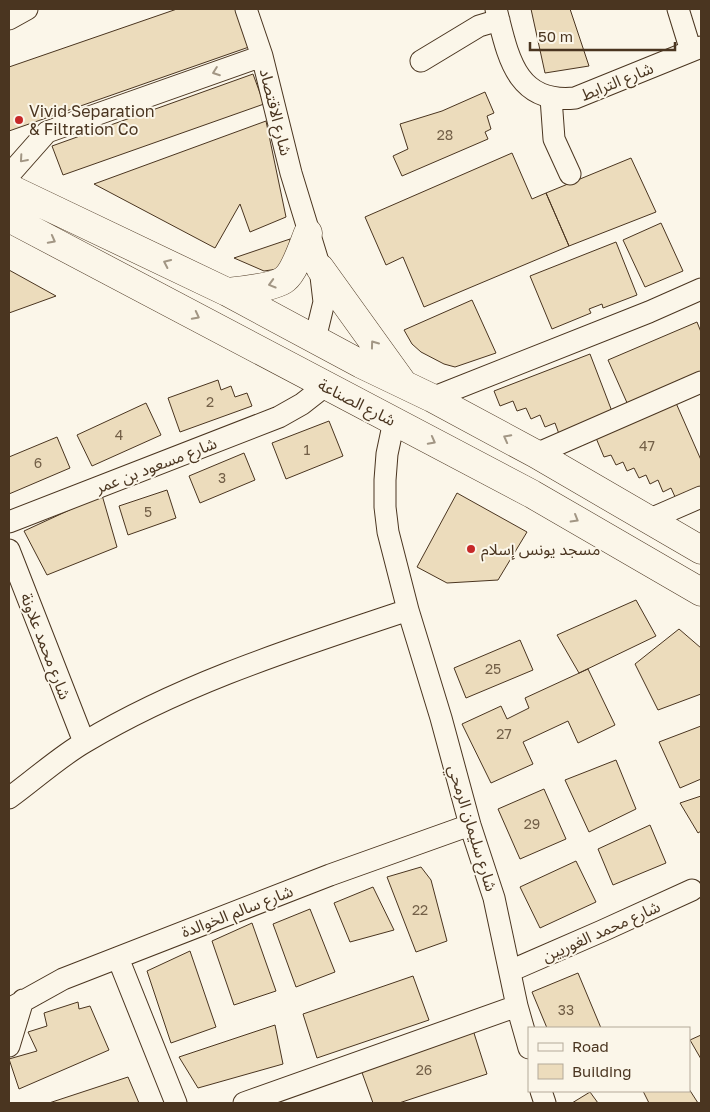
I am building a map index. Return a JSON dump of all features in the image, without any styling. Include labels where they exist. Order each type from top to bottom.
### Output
[{"type":"main road","points":[[9,188],[227,292],[432,398],[536,454],[701,550]]},
{"type":"main road","name":"شارع الصناعة","points":[[9,218],[532,494],[701,592]]},
{"type":"main road","points":[[227,292],[253,290],[285,280],[298,261],[306,224]]},
{"type":"main road","points":[[320,268],[403,384]]},
{"type":"street","points":[[9,19],[26,9]]},
{"type":"street","name":"شارع الاقتصاد","points":[[246,9],[262,56],[291,173],[320,268],[324,302],[309,335]]},
{"type":"street","points":[[678,9],[696,49]]},
{"type":"street","points":[[421,61],[497,14]]},
{"type":"street","name":"شارع الترابط","points":[[497,14],[511,64],[522,80],[533,90],[560,100],[575,98],[696,49]]},
{"type":"street","points":[[9,175],[47,132],[262,56]]},
{"type":"street","points":[[551,98],[554,139],[570,174]]},
{"type":"street","name":"شارع الاقتصاد","points":[[306,224],[314,293],[309,335]]},
{"type":"street","points":[[432,398],[701,289]]},
{"type":"street","name":"شارع مسعود بن عمر","points":[[9,522],[279,417],[302,404],[316,381]]},
{"type":"street","points":[[536,454],[701,382]]},
{"type":"street","name":"شارع سليمان الرمحي","points":[[394,421],[387,454],[385,507],[388,532],[408,610],[441,718],[470,825],[494,898],[517,1006],[528,1044]]},
{"type":"street","points":[[648,520],[701,497]]},
{"type":"street","name":"شارع محمد علاونة","points":[[9,550],[84,742]]},
{"type":"street","points":[[9,798],[84,742],[131,717],[200,685],[279,654],[408,610]]},
{"type":"street","name":"شارع سالم الخوالدة","points":[[16,1005],[63,979],[322,878],[470,825]]},
{"type":"street","name":"شارع محمد الغوريين","points":[[510,971],[692,890]]},
{"type":"street","points":[[118,958],[176,1103]]},
{"type":"street","points":[[9,1046],[16,1005]]},
{"type":"street","points":[[244,1103],[517,1006]]},
{"type":"building","points":[[177,9],[236,9],[249,47],[9,131],[9,67]]},
{"type":"building","points":[[531,9],[570,9],[589,66],[545,73]]},
{"type":"building","points":[[253,74],[264,104],[63,175],[52,146]]},
{"type":"building","points":[[485,92],[494,113],[487,116],[491,129],[485,132],[488,139],[402,176],[393,156],[408,149],[400,124],[442,111]]},
{"type":"building","points":[[266,121],[286,217],[250,232],[240,204],[215,248],[94,184]]},
{"type":"building","points":[[512,153],[532,199],[546,193],[569,246],[424,307],[403,257],[386,265],[365,217]]},
{"type":"building","points":[[631,158],[656,212],[569,246],[546,193]]},
{"type":"building","points":[[661,223],[683,271],[645,287],[623,240]]},
{"type":"building","points":[[290,239],[291,267],[264,271],[234,258]]},
{"type":"building","points":[[616,242],[637,295],[603,308],[602,304],[589,309],[591,313],[552,329],[530,276]]},
{"type":"building","points":[[9,270],[56,296],[9,313]]},
{"type":"building","points":[[472,300],[496,353],[455,367],[444,364],[421,352],[412,344],[404,330]]},
{"type":"building","points":[[697,322],[701,332],[701,373],[628,405],[608,360]]},
{"type":"building","points":[[590,354],[613,414],[559,434],[555,423],[545,427],[540,415],[531,419],[526,408],[517,411],[513,401],[500,406],[494,391]]},
{"type":"building","points":[[218,380],[221,390],[231,386],[235,397],[247,393],[252,406],[180,432],[168,398]]},
{"type":"building","points":[[146,403],[161,435],[92,466],[77,435]]},
{"type":"building","points":[[676,403],[701,460],[701,488],[676,499],[671,488],[663,492],[658,480],[650,484],[646,475],[639,478],[634,468],[627,471],[623,462],[616,465],[611,455],[604,457],[596,438]]},
{"type":"building","points":[[329,421],[343,456],[286,479],[272,443]]},
{"type":"building","points":[[57,437],[70,468],[9,494],[9,457]]},
{"type":"building","points":[[244,453],[255,480],[200,503],[189,476]]},
{"type":"building","points":[[167,490],[176,518],[128,535],[119,506]]},
{"type":"building","name":"مسجد يونس إسلام","points":[[457,493],[527,532],[498,580],[447,583],[417,567]]},
{"type":"building","points":[[102,495],[117,547],[47,575],[24,531]]},
{"type":"building","points":[[636,600],[656,636],[579,673],[557,635]]},
{"type":"building","points":[[679,629],[701,648],[701,694],[658,710],[635,664]]},
{"type":"building","points":[[520,640],[533,670],[466,698],[454,668]]},
{"type":"building","points":[[588,669],[615,725],[578,743],[568,721],[523,742],[533,764],[491,783],[462,724],[501,706],[507,719],[529,708],[525,698]]},
{"type":"building","points":[[701,726],[701,779],[680,788],[659,742]]},
{"type":"building","points":[[616,760],[636,809],[589,832],[565,780]]},
{"type":"building","points":[[544,789],[566,839],[520,859],[498,809]]},
{"type":"building","points":[[701,796],[701,831],[698,833],[680,803]]},
{"type":"building","points":[[650,825],[666,863],[613,885],[598,849]]},
{"type":"building","points":[[576,861],[596,902],[540,928],[520,887]]},
{"type":"building","points":[[421,867],[431,880],[447,941],[416,952],[387,877]]},
{"type":"building","points":[[373,887],[394,930],[350,942],[334,903]]},
{"type":"building","points":[[310,909],[335,972],[296,987],[273,924]]},
{"type":"building","points":[[252,923],[276,991],[234,1005],[212,941]]},
{"type":"building","points":[[190,951],[216,1027],[171,1043],[147,971]]},
{"type":"building","points":[[578,973],[601,1027],[547,1027],[532,992]]},
{"type":"building","points":[[413,976],[429,1020],[317,1058],[303,1014]]},
{"type":"building","points":[[78,1002],[79,1009],[90,1006],[109,1050],[19,1089],[9,1059],[37,1051],[28,1032],[47,1026],[44,1013]]},
{"type":"building","points":[[275,1025],[283,1064],[198,1088],[179,1057]]},
{"type":"building","points":[[473,1030],[487,1074],[399,1103],[373,1103],[360,1067]]},
{"type":"building","points":[[701,1035],[701,1059],[690,1040]]},
{"type":"building","points":[[128,1077],[139,1103],[49,1103]]},
{"type":"building","points":[[690,1091],[698,1103],[649,1103],[644,1092]]},
{"type":"building","points":[[590,1092],[598,1103],[572,1103]]},
{"type":"place","name":"Vivid Separation & Filtration Co","points":[[19,120]]},
{"type":"place","name":"مسجد يونس إسلام","points":[[471,549]]}]
